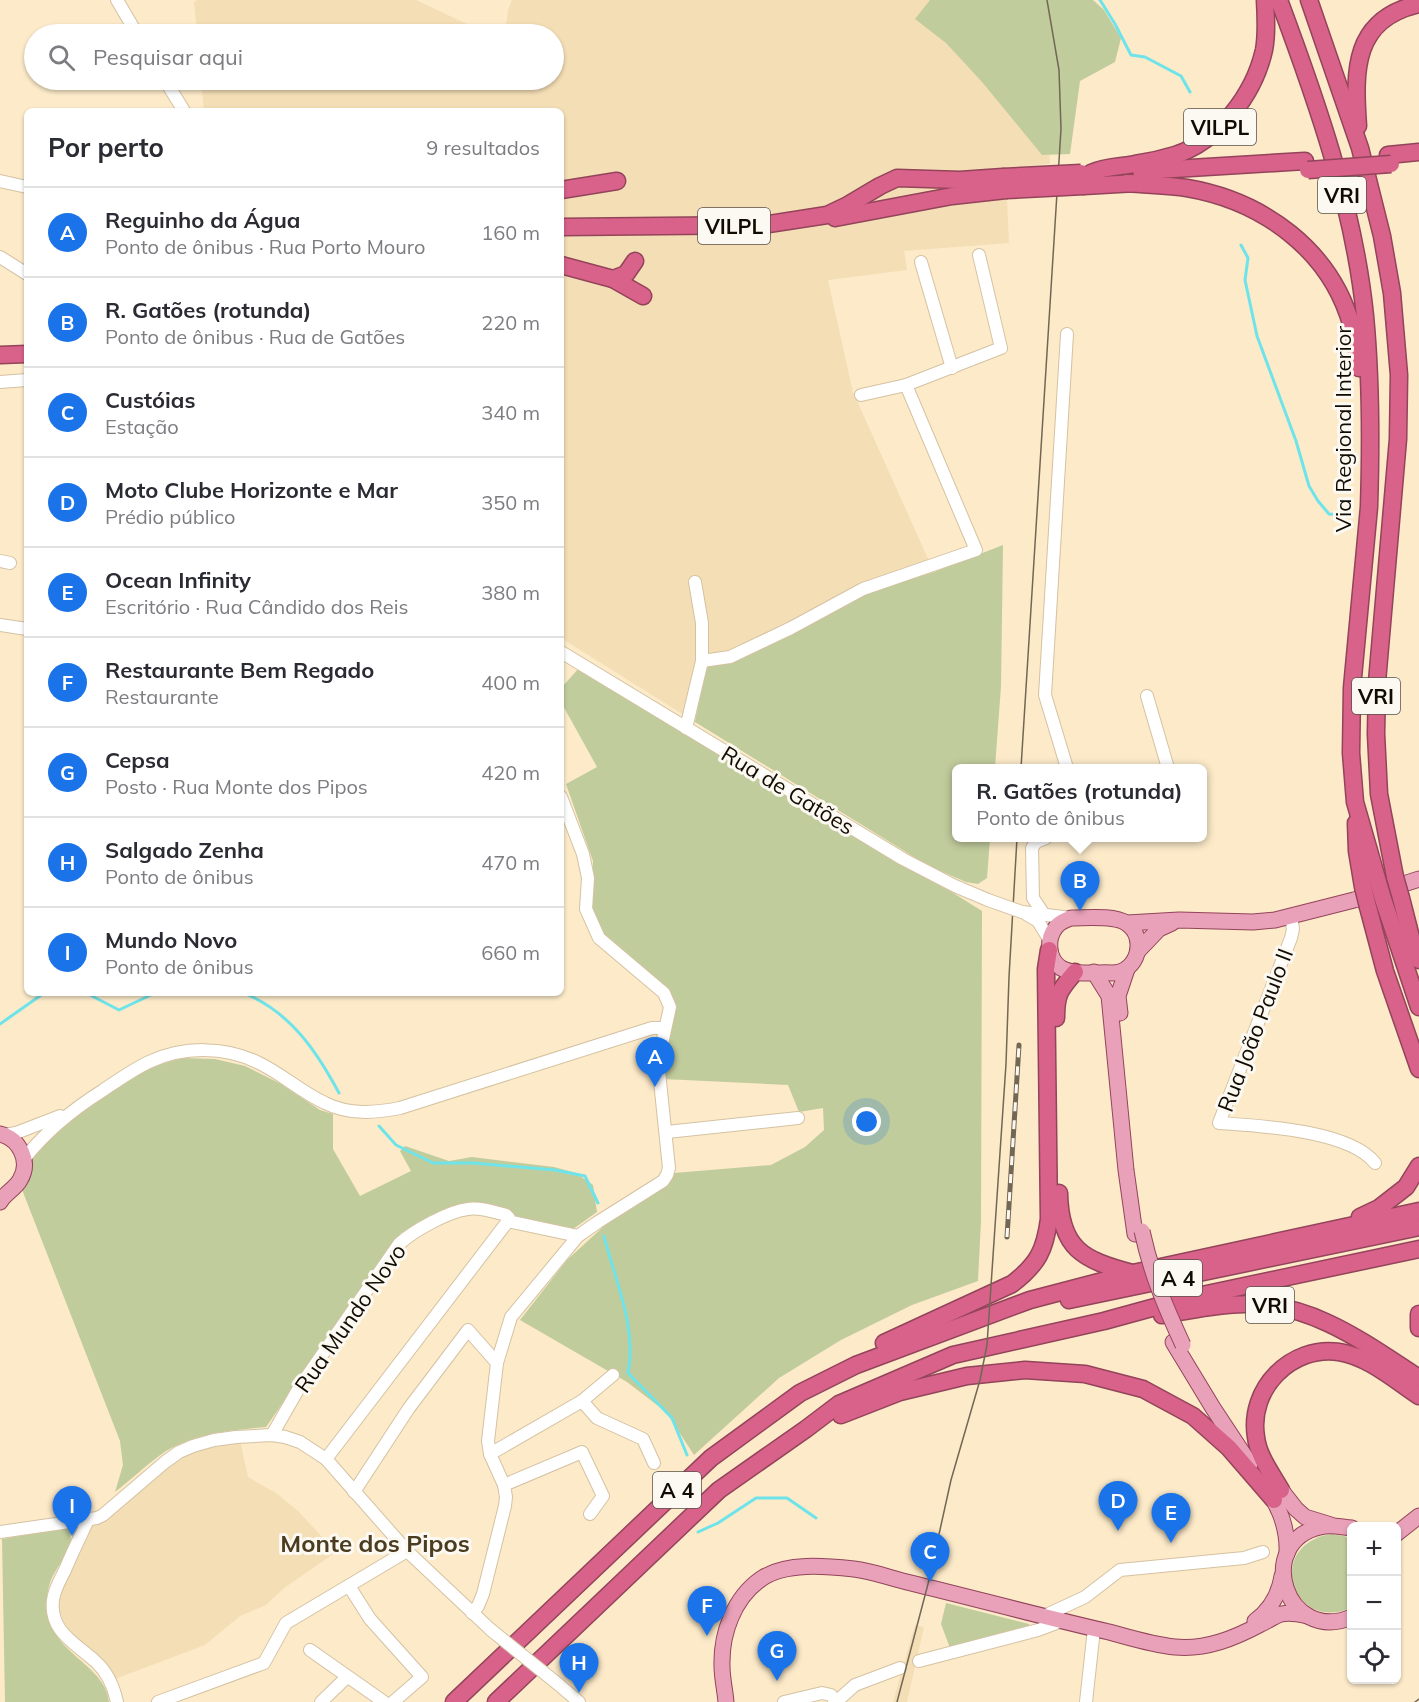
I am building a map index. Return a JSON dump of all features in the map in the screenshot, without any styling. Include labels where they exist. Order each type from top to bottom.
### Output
[{"type":"highway","name":"VILPL","points":[[1085,177],[1102,168],[1135,164],[1178,154],[1194,146],[1221,126],[1232,115],[1246,94],[1259,65],[1266,35],[1265,0]]},
{"type":"highway","name":"Via Regional Interior","points":[[1279,0],[1328,143],[1349,226],[1365,315],[1369,398],[1369,507],[1352,688],[1351,753],[1356,802],[1357,851],[1371,884],[1376,905]]},
{"type":"highway","name":"VRI","points":[[1309,0],[1360,148],[1382,236],[1392,293],[1399,375],[1398,440],[1377,682],[1376,734],[1379,794],[1395,877],[1419,960]]},
{"type":"highway","points":[[1360,148],[1356,97],[1360,51],[1367,38],[1382,21],[1402,8],[1419,4]]},
{"type":"highway","name":"VILPL","points":[[1390,160],[1419,152]]},
{"type":"highway","name":"VILPL","points":[[564,228],[754,228],[812,222],[1004,184],[1178,169],[1390,160],[1419,161]]},
{"type":"highway","name":"VILPL","points":[[1127,183],[1306,165]]},
{"type":"highway","name":"VILPL","points":[[1085,177],[1186,188],[1225,197],[1258,211],[1294,235],[1323,268],[1342,302],[1352,327],[1361,383],[1369,398]]},
{"type":"highway","name":"VILPL","points":[[564,228],[738,226],[812,219],[848,205],[897,178],[1004,184]]},
{"type":"highway","points":[[897,178],[892,194],[902,206]]},
{"type":"highway","points":[[564,190],[617,181]]},
{"type":"highway","points":[[613,279],[626,274],[635,261]]},
{"type":"highway","points":[[564,266],[613,279],[643,296]]},
{"type":"highway","points":[[0,355],[24,354]]},
{"type":"highway","points":[[1401,898],[1419,940]]},
{"type":"highway","points":[[1376,905],[1419,1007]]},
{"type":"highway","points":[[1376,905],[1385,971],[1419,1069]]},
{"type":"highway","points":[[800,1392],[851,1359],[1012,1284],[1030,1269],[1044,1247],[1049,1219],[1046,969],[1049,945]]},
{"type":"highway","points":[[1075,972],[1059,991],[1056,1004],[1059,1210],[1068,1236],[1083,1255],[1104,1266],[1133,1273]]},
{"type":"highway","points":[[1307,1234],[1357,1218],[1379,1208],[1406,1187],[1419,1166]]},
{"type":"highway","points":[[938,1333],[1030,1300],[1133,1273],[1419,1211]]},
{"type":"highway","name":"A 4","points":[[454,1702],[711,1458],[800,1392],[856,1365],[938,1333],[1033,1308],[1419,1227]]},
{"type":"highway","name":"A 4","points":[[496,1702],[719,1490],[839,1404],[952,1355],[1104,1321],[1188,1298],[1419,1249]]},
{"type":"highway","name":"VRI","points":[[1104,1321],[1152,1317],[1244,1304],[1288,1308],[1328,1322],[1359,1338],[1419,1378]]},
{"type":"highway","points":[[1419,1314],[1419,1328]]},
{"type":"highway","points":[[1277,1495],[1260,1452],[1255,1420],[1262,1393],[1274,1375],[1286,1365],[1315,1352],[1338,1352],[1361,1358],[1419,1396]]},
{"type":"highway","points":[[806,1429],[900,1392],[967,1376],[1024,1370],[1085,1374],[1143,1389],[1193,1416],[1277,1495]]},
{"type":"main road","points":[[1126,923],[1179,920],[1253,922],[1275,920],[1354,900],[1419,879]]},
{"type":"main road","points":[[1138,951],[1138,940],[1134,930],[1126,923],[1116,919],[1071,918],[1061,922],[1054,929],[1049,945],[1054,960],[1061,968],[1075,972],[1116,973],[1126,969],[1134,961],[1138,951],[1158,929],[1179,920]]},
{"type":"main road","points":[[1126,969],[1118,996],[1138,1232],[1141,1261],[1154,1299],[1213,1408],[1277,1495],[1305,1517],[1347,1528]]},
{"type":"main road","points":[[1094,972],[1109,996],[1126,1170],[1138,1232]]},
{"type":"main road","points":[[3,1134],[21,1149],[24,1159],[21,1179],[16,1187],[3,1197]]},
{"type":"main road","points":[[1228,1640],[1268,1610],[1281,1583],[1288,1539],[1277,1495]]},
{"type":"main road","points":[[1287,1554],[1294,1542],[1305,1533],[1318,1527],[1332,1525]]},
{"type":"main road","points":[[726,1702],[722,1654],[732,1616],[742,1598],[751,1588],[763,1578],[787,1568],[855,1569],[1178,1648],[1211,1645],[1228,1640],[1283,1613],[1308,1616],[1320,1621],[1347,1622]]},
{"type":"main road","points":[[1283,1572],[1284,1585],[1289,1598],[1308,1616]]},
{"type":"street","points":[[117,0],[131,24]]},
{"type":"street","points":[[171,90],[182,108]]},
{"type":"street","points":[[0,181],[24,186]]},
{"type":"street","points":[[861,395],[906,385],[1001,348],[979,255]]},
{"type":"street","points":[[0,258],[24,272]]},
{"type":"street","points":[[921,262],[952,368]]},
{"type":"street","points":[[1066,334],[1045,695],[1066,764]]},
{"type":"street","points":[[0,382],[24,380]]},
{"type":"street","points":[[702,661],[730,657],[791,628],[863,589],[976,550],[906,385]]},
{"type":"street","points":[[686,728],[702,661],[702,623],[695,582]]},
{"type":"street","points":[[0,626],[24,629]]},
{"type":"street","name":"Rua de Gatões","points":[[564,654],[903,859],[955,886],[1022,912],[1038,921],[1049,945]]},
{"type":"street","points":[[1147,696],[1167,764]]},
{"type":"street","points":[[472,1613],[483,1594],[505,1506],[504,1485],[490,1454],[488,1441],[497,1363],[512,1317],[578,1236],[663,1181],[668,1175],[669,1168],[658,1062],[670,1007],[664,993],[599,938],[586,909],[588,878],[583,854],[564,805]]},
{"type":"street","points":[[1036,842],[1032,848],[1033,898],[1043,914]]},
{"type":"street","name":"Rua de Gatões","points":[[1022,912],[1071,918]]},
{"type":"street","name":"Rua João Paulo II","points":[[1291,916],[1293,929],[1291,938],[1219,1123],[1288,1128],[1317,1135],[1368,1154],[1375,1163]]},
{"type":"street","points":[[24,1159],[35,1145],[72,1111],[138,1068],[173,1053],[201,1050],[238,1054],[257,1062],[326,1104],[356,1112],[372,1113],[400,1108],[652,1028],[665,1028]]},
{"type":"street","points":[[3,1134],[16,1133],[72,1111]]},
{"type":"street","points":[[667,1132],[798,1118]]},
{"type":"street","name":"Rua Mundo Novo","points":[[272,1435],[299,1388],[337,1332],[399,1244],[408,1236],[451,1213],[471,1208],[506,1215],[509,1218],[508,1221],[578,1236]]},
{"type":"street","points":[[326,1459],[508,1221]]},
{"type":"street","points":[[354,1491],[409,1408],[468,1330],[497,1363]]},
{"type":"street","points":[[490,1454],[582,1401],[613,1375]]},
{"type":"street","points":[[582,1401],[597,1418],[643,1439],[654,1463]]},
{"type":"street","points":[[0,1532],[66,1521],[88,1520],[103,1515],[165,1462],[193,1446],[214,1440],[272,1435],[300,1442],[326,1459],[407,1551],[472,1613],[579,1702]]},
{"type":"street","points":[[504,1485],[582,1452],[603,1496],[590,1514]]},
{"type":"street","points":[[88,1520],[55,1591],[53,1610],[62,1632],[71,1643],[102,1669],[113,1688],[117,1702]]},
{"type":"street","points":[[158,1702],[264,1663],[286,1623],[407,1551]]},
{"type":"street","points":[[1044,1616],[1085,1597],[1120,1570],[1244,1558],[1263,1552]]},
{"type":"street","points":[[349,1586],[370,1619],[422,1677],[393,1702]]},
{"type":"street","points":[[919,1661],[1038,1630],[1062,1621]]},
{"type":"street","points":[[1086,1702],[1094,1629]]},
{"type":"street","points":[[310,1650],[384,1702]]},
{"type":"street","points":[[784,1702],[822,1692],[831,1695],[836,1702],[855,1685],[900,1668]]},
{"type":"street","points":[[321,1702],[347,1677]]},
{"type":"shaded area","points":[[197,0],[416,0],[467,24],[196,24],[194,2]]},
{"type":"shaded area","points":[[512,0],[1041,0],[1050,164],[1001,168],[1007,199],[1009,243],[904,251],[907,270],[828,280],[853,392],[934,572],[865,593],[706,666],[695,722],[564,640],[564,108],[204,108],[202,90],[564,90],[564,24],[506,24]]},
{"type":"shaded area","points":[[240,1441],[248,1477],[276,1493],[298,1511],[336,1552],[284,1588],[266,1605],[240,1616],[205,1645],[115,1679],[75,1640],[58,1607],[63,1580],[88,1528],[174,1462],[202,1448]]},
{"type":"shaded area","points":[[915,1625],[924,1627],[907,1702],[893,1702]]},
{"type":"green space","points":[[930,0],[1093,0],[1104,10],[1121,38],[1115,62],[1080,81],[1070,154],[1042,155],[982,82],[946,43],[915,19]]},
{"type":"green space","points":[[1003,545],[1001,686],[995,764],[952,764],[952,842],[990,842],[987,878],[978,884],[966,882],[927,865],[695,722],[706,666],[865,593],[934,572]]},
{"type":"green space","points":[[580,667],[859,834],[982,911],[981,1221],[978,1281],[912,1305],[841,1340],[779,1378],[694,1455],[666,1412],[627,1382],[520,1320],[567,1260],[614,1217],[666,1184],[674,1173],[771,1165],[805,1147],[824,1130],[823,1108],[799,1112],[788,1085],[663,1079],[661,1060],[675,1011],[670,992],[601,932],[591,905],[593,861],[566,784],[597,767],[564,707],[564,685]]},
{"type":"green space","points":[[182,1058],[215,1059],[245,1066],[281,1084],[320,1110],[333,1114],[333,1149],[360,1196],[411,1171],[400,1151],[405,1146],[449,1161],[472,1157],[554,1167],[576,1173],[593,1185],[597,1212],[573,1229],[514,1216],[508,1210],[459,1204],[401,1233],[266,1427],[215,1433],[178,1445],[159,1456],[115,1492],[123,1465],[120,1441],[21,1187],[35,1149],[56,1130],[142,1070]]},
{"type":"green space","points":[[69,1529],[70,1542],[50,1584],[47,1596],[48,1612],[52,1627],[59,1639],[99,1678],[106,1689],[109,1702],[5,1702],[2,1539]]},
{"type":"green space","points":[[1331,1534],[1347,1538],[1347,1609],[1330,1612],[1313,1609],[1301,1598],[1293,1584],[1292,1569],[1297,1554],[1310,1541]]},
{"type":"green space","points":[[946,1603],[1029,1624],[1030,1627],[950,1648],[941,1624]]},
{"type":"waterway","points":[[1100,0],[1131,55],[1145,57],[1181,76],[1190,92]]},
{"type":"waterway","points":[[1241,245],[1248,258],[1245,280],[1257,336],[1296,441],[1309,486],[1329,514],[1346,515]]},
{"type":"waterway","points":[[0,1024],[40,996]]},
{"type":"waterway","points":[[92,996],[119,1010],[149,996]]},
{"type":"waterway","points":[[250,996],[275,1011],[300,1034],[321,1062],[339,1093]]},
{"type":"waterway","points":[[379,1126],[396,1145],[433,1163],[473,1163],[555,1170],[585,1176],[598,1203]]},
{"type":"waterway","points":[[604,1236],[624,1304],[630,1338],[628,1373],[672,1418],[687,1455]]},
{"type":"waterway","points":[[698,1532],[718,1523],[756,1498],[787,1498],[816,1518]]},
{"type":"tram line","points":[[1021,764],[1061,129],[1059,70],[1047,0]]},
{"type":"tram line","points":[[897,1702],[928,1584],[951,1480],[980,1380],[987,1345],[1006,1064],[1017,842]]},
{"type":"tram line","points":[[1415,1702],[1419,1699]]},
{"type":"railway","points":[[1007,1237],[1019,1045]]},
{"type":"place","name":"R. Gatões (rotunda)","points":[[1080,911]]},
{"type":"place","name":"Reguinho da Água","points":[[655,1087]]},
{"type":"place","name":"Moto Clube Horizonte e Mar","points":[[1118,1531]]},
{"type":"place","name":"Mundo Novo","points":[[72,1536]]},
{"type":"place","name":"Ocean Infinity","points":[[1171,1543]]},
{"type":"place","name":"Custóias","points":[[930,1582]]},
{"type":"place","name":"Restaurante Bem Regado","points":[[707,1636]]},
{"type":"place","name":"Cepsa","points":[[777,1681]]},
{"type":"place","name":"Salgado Zenha","points":[[579,1693]]},
{"type":"district","name":"Monte dos Pipos","points":[[375,1543]]}]
